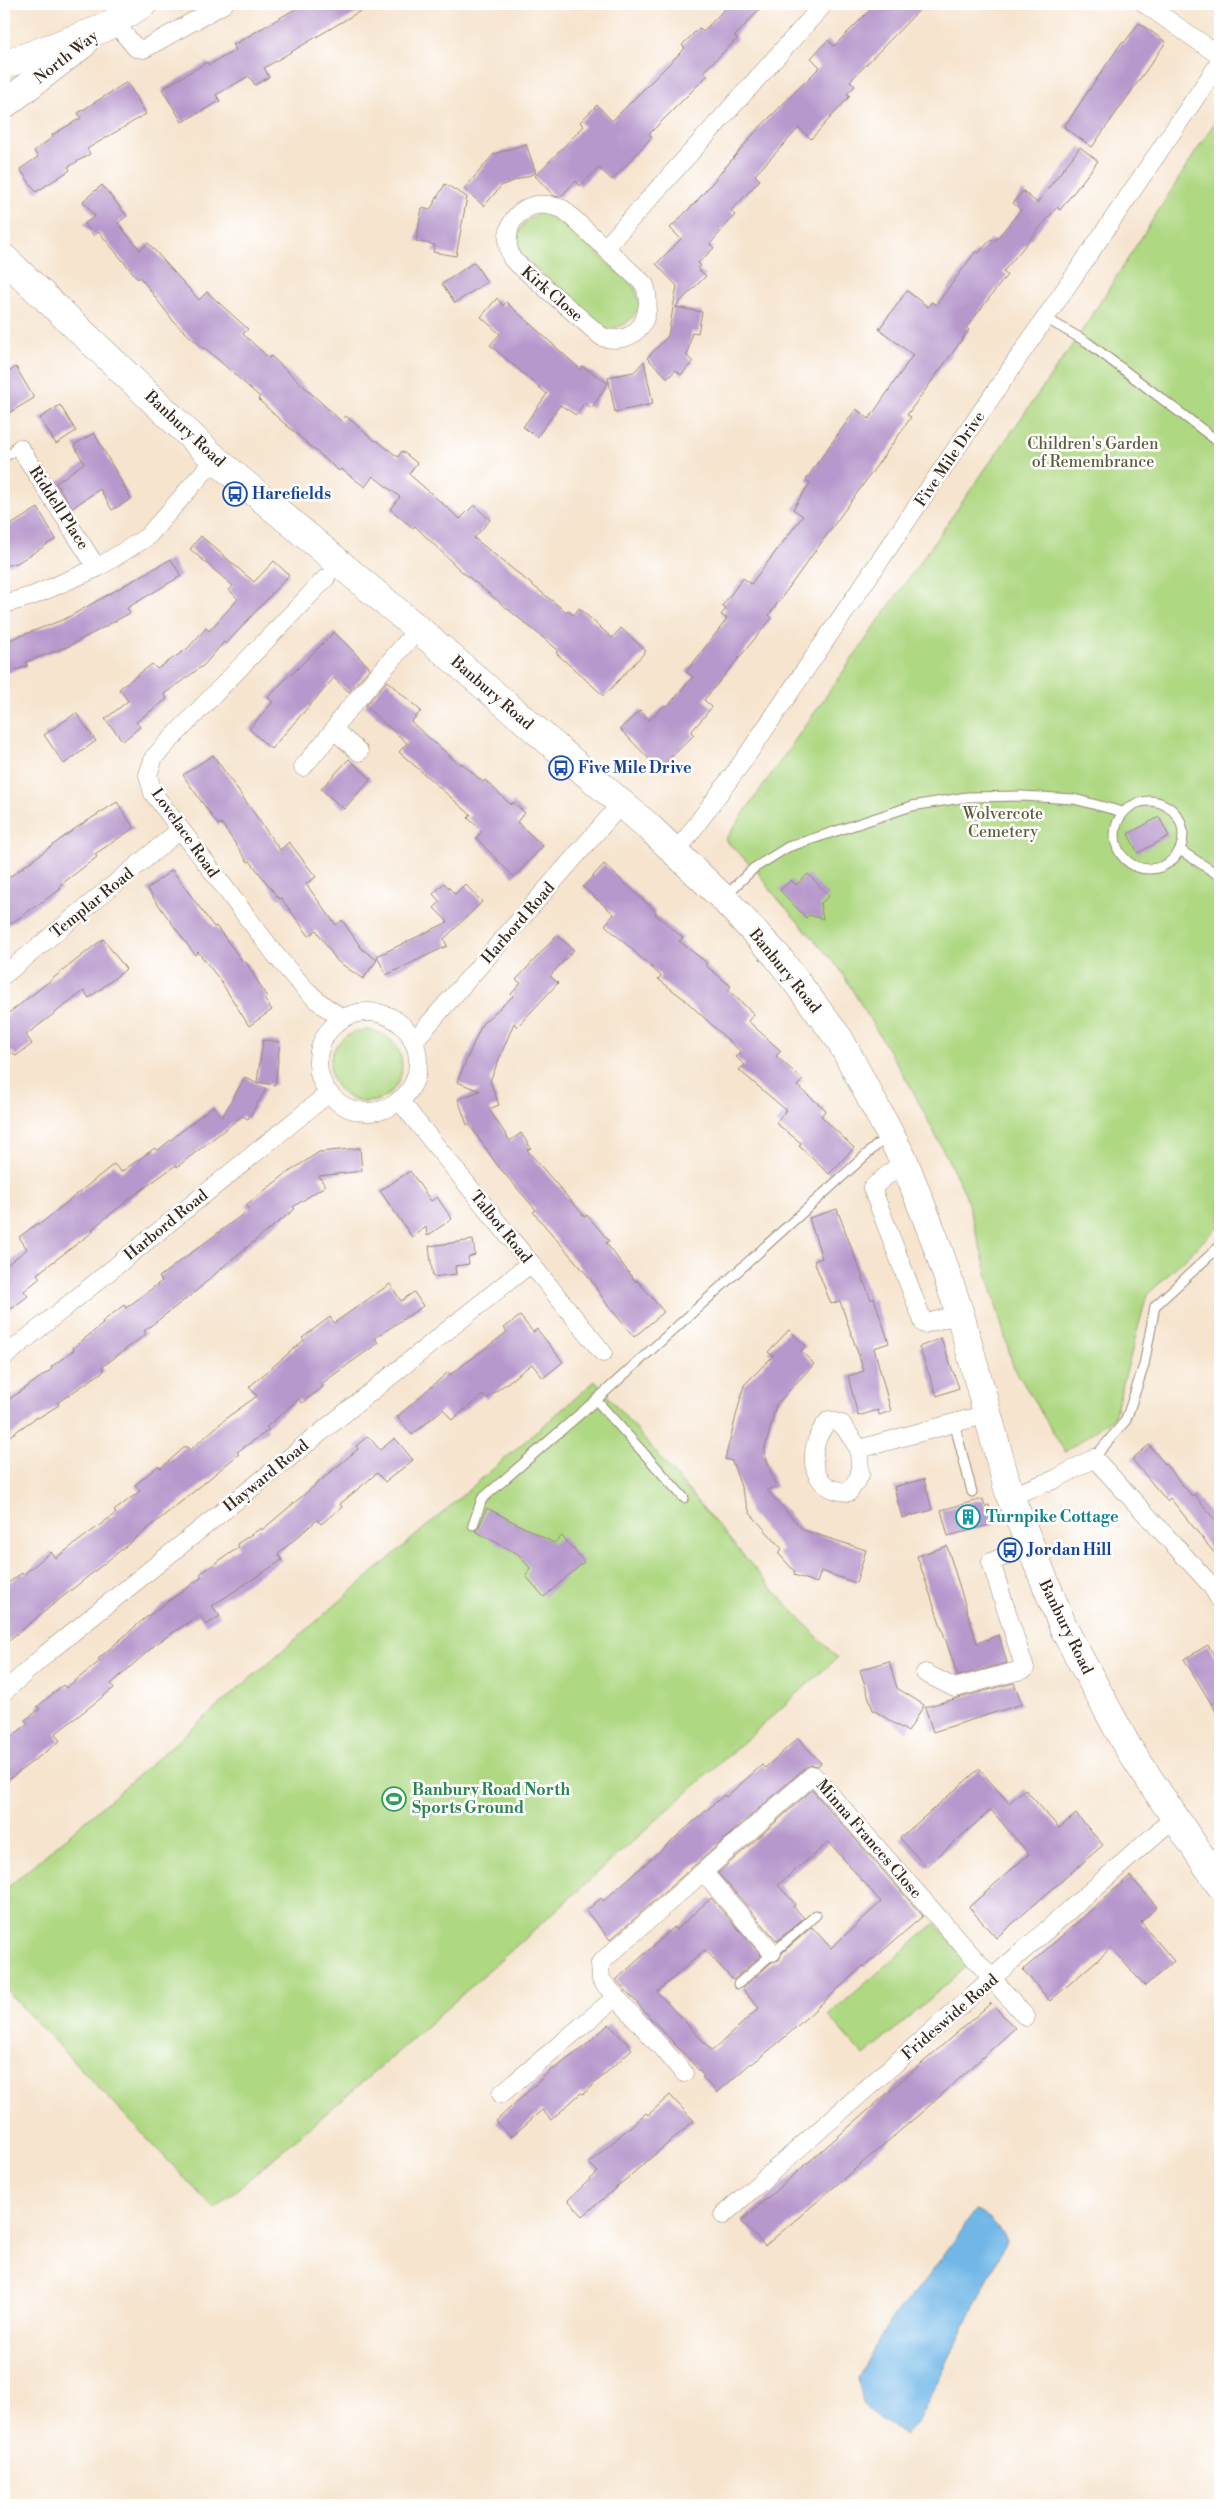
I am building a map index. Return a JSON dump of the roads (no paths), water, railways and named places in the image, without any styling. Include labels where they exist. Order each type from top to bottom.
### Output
[{"type":"main road","name":"North Way","points":[[4,105],[109,25],[144,4]]},
{"type":"main road","name":"North Way","points":[[4,65],[109,25]]},
{"type":"main road","name":"Banbury Road","points":[[4,240],[13,266],[215,459],[418,629],[621,804],[724,898],[777,956],[840,1040],[904,1161],[960,1314],[1010,1496],[1065,1631],[1127,1746],[1220,1885]]},
{"type":"street","points":[[109,25],[136,48],[144,50],[224,4]]},
{"type":"street","points":[[605,248],[824,4]]},
{"type":"street","points":[[1145,4],[1220,56]]},
{"type":"street","name":"Five Mile Drive","points":[[675,854],[743,761],[1047,319],[1220,62]]},
{"type":"street","name":"Kirk Close","points":[[548,205],[564,209],[605,248],[645,285],[649,298],[649,311],[640,326],[627,338],[612,340],[602,337],[512,259],[507,246],[506,234],[516,217],[532,206],[548,205]]},
{"type":"street","name":"Riddell Place","points":[[20,448],[97,568]]},
{"type":"street","points":[[4,604],[32,596],[97,568],[147,537],[215,459]]},
{"type":"street","name":"Lovelace Road","points":[[323,581],[154,757],[148,775],[154,793],[180,830],[296,979],[333,1013],[344,1018]]},
{"type":"street","points":[[303,767],[334,730],[341,718],[418,629]]},
{"type":"street","points":[[334,730],[359,752]]},
{"type":"street","name":"Harbord Road","points":[[414,1042],[621,804]]},
{"type":"street","name":"Templar Road","points":[[4,975],[180,830]]},
{"type":"street","points":[[362,1012],[373,1012],[390,1017],[401,1026],[414,1042],[417,1071],[410,1087],[399,1100],[380,1110],[364,1112],[348,1107],[329,1093],[319,1071],[319,1051],[326,1034],[344,1018],[362,1012]]},
{"type":"street","name":"Harbord Road","points":[[4,1357],[329,1093]]},
{"type":"street","name":"Talbot Road","points":[[399,1100],[603,1353]]},
{"type":"street","points":[[904,1161],[872,1188],[924,1324],[960,1314]]},
{"type":"street","name":"Hayward Road","points":[[4,1692],[55,1646],[531,1263]]},
{"type":"street","points":[[860,1449],[986,1414]]},
{"type":"street","points":[[1010,1496],[1056,1479],[1094,1458],[1211,1585],[1220,1600]]},
{"type":"street","points":[[925,1673],[955,1688],[1025,1669],[992,1562],[1029,1546]]},
{"type":"street","name":"Minna Frances Close","points":[[703,1872],[813,1775],[992,1979]]},
{"type":"street","name":"Frideswide Road","points":[[723,2215],[1175,1817]]},
{"type":"street","points":[[684,2073],[601,1980],[600,1963],[703,1872],[772,1952]]},
{"type":"street","points":[[992,1979],[1026,2017]]},
{"type":"street","points":[[501,2094],[616,1997]]},
{"type":"lane","points":[[1047,319],[1087,342],[1220,443]]},
{"type":"lane","points":[[4,457],[20,448]]},
{"type":"lane","points":[[724,898],[754,868],[788,847],[912,806],[967,797],[1022,796],[1074,799],[1123,812]]},
{"type":"lane","points":[[1143,801],[1154,801],[1166,805],[1175,813],[1182,825],[1183,837],[1180,850],[1163,866],[1146,869],[1131,864],[1120,854],[1115,842],[1115,830],[1123,812],[1132,805],[1143,801]]},
{"type":"lane","points":[[1180,850],[1220,876]]},
{"type":"lane","points":[[473,1525],[482,1499],[596,1400],[890,1134]]},
{"type":"lane","points":[[1094,1458],[1126,1420],[1144,1365],[1155,1306],[1220,1246]]},
{"type":"lane","points":[[596,1400],[684,1498]]},
{"type":"lane","points":[[954,1422],[972,1492]]},
{"type":"lane","points":[[738,1984],[816,1915]]},
{"type":"water","points":[[975,2211],[990,2219],[997,2226],[1006,2241],[918,2422],[906,2434],[881,2420],[864,2407],[858,2378],[879,2339],[899,2309],[925,2281]]},
{"type":"place","name":"Harefields","points":[[235,494]]},
{"type":"place","name":"Five Mile Drive","points":[[561,768]]},
{"type":"place","name":"Turnpike Cottage","points":[[968,1517]]},
{"type":"place","name":"Jordan Hill","points":[[1010,1550]]},
{"type":"place","name":"Banbury Road North Sports Ground","points":[[394,1799]]},
{"type":"park label","name":"Children's Garden of Remembrance","points":[[1093,453]]},
{"type":"park label","name":"Wolvercote Cemetery","points":[[1003,823]]}]
